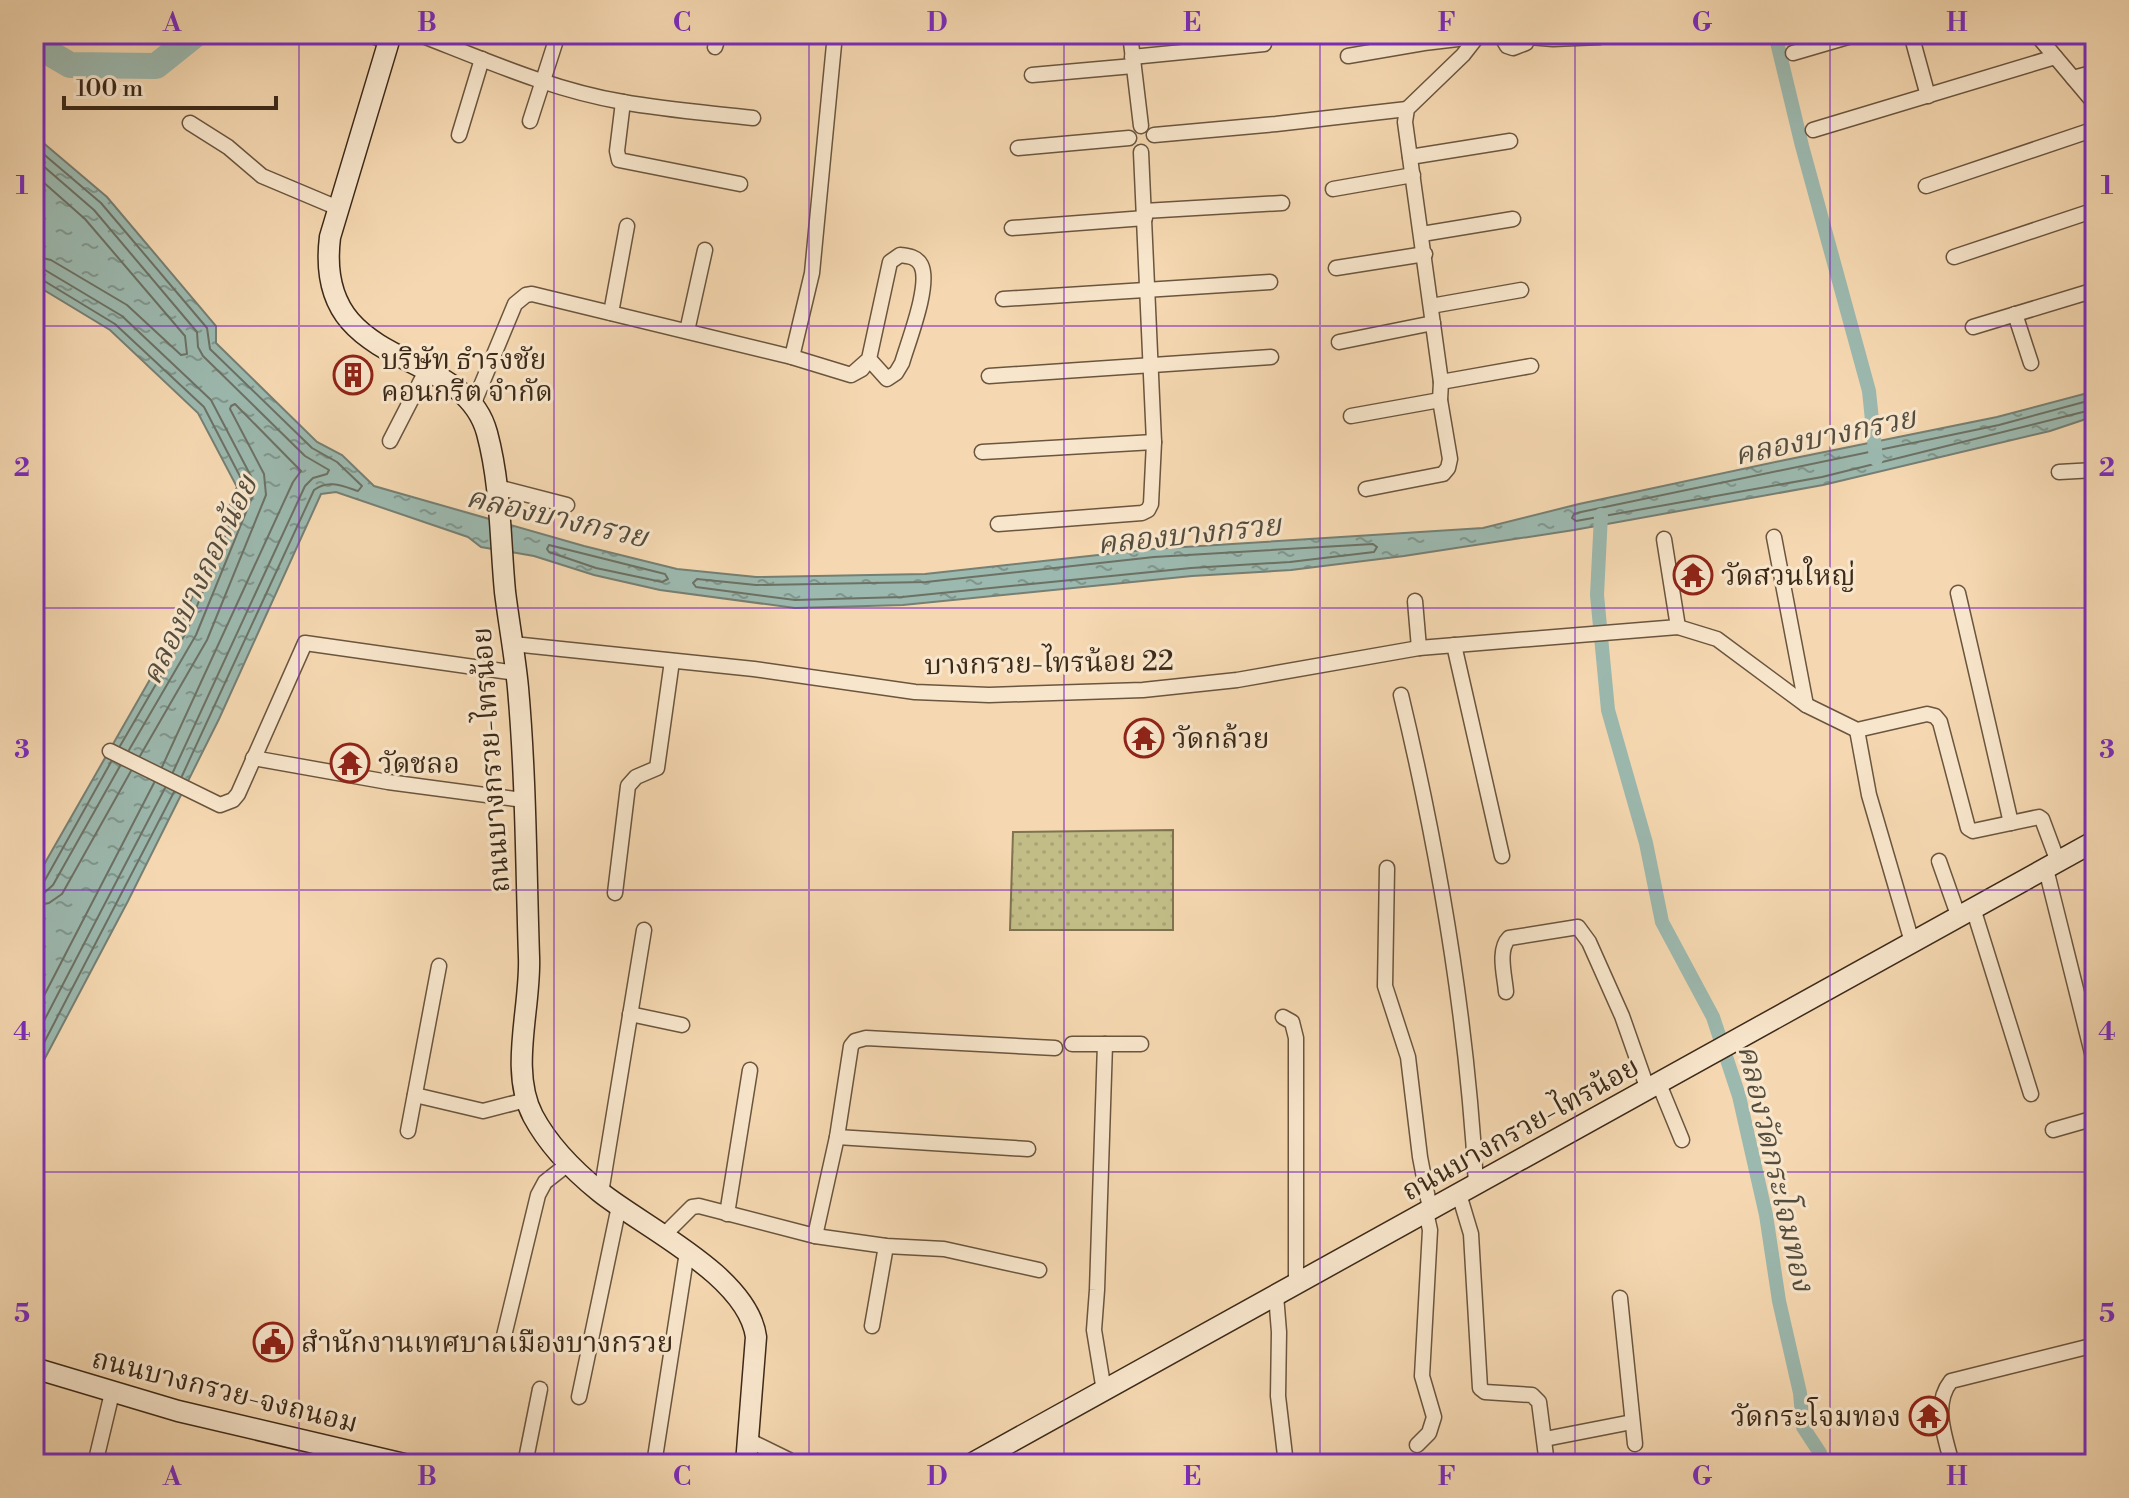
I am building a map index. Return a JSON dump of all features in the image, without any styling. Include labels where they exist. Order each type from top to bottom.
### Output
[{"type":"main road","name":"ถนนบางกรวย-ไทรน้อย","points":[[390,38],[338,208],[327,260],[335,297],[343,312],[370,339],[455,388],[473,405],[486,430],[497,492],[505,592],[516,673],[529,962],[521,1070],[526,1100],[544,1134],[568,1164],[601,1193],[687,1252],[739,1297],[754,1323],[756,1354],[746,1464]]},
{"type":"main road","name":"ถนนบางกรวย-ไทรน้อย","points":[[971,1464],[2095,841]]},
{"type":"main road","name":"ถนนบางกรวย-จงถนอม","points":[[34,1368],[178,1411],[404,1464]]},
{"type":"street","points":[[366,34],[390,38]]},
{"type":"street","points":[[418,34],[543,82],[623,102],[753,118]]},
{"type":"street","points":[[530,121],[558,34]]},
{"type":"street","points":[[792,357],[812,273],[835,34]]},
{"type":"street","points":[[1130,34],[1141,126]]},
{"type":"street","points":[[1348,56],[1500,34],[1507,46],[1513,48],[1520,47],[1529,35],[1553,39],[1600,37]]},
{"type":"street","points":[[1793,53],[1858,34]]},
{"type":"street","points":[[1911,34],[1928,96]]},
{"type":"street","points":[[2036,34],[2095,104]]},
{"type":"street","points":[[1366,489],[1443,474],[1448,468],[1450,459],[1440,400],[1441,382],[1405,122],[1407,109],[1463,55],[1477,37]]},
{"type":"street","points":[[1032,75],[1264,44]]},
{"type":"street","points":[[1813,130],[2055,57]]},
{"type":"street","points":[[459,135],[482,59]]},
{"type":"street","points":[[2073,78],[2095,72]]},
{"type":"street","points":[[623,102],[617,151],[619,160],[740,184]]},
{"type":"street","points":[[1154,135],[1407,109]]},
{"type":"street","points":[[190,123],[243,158],[262,176],[338,208]]},
{"type":"street","points":[[1141,126],[1150,129],[1154,135],[1152,147],[1141,152],[1131,145],[1129,138],[1133,130],[1141,126]]},
{"type":"street","points":[[1926,186],[2095,129]]},
{"type":"street","points":[[1018,148],[1129,138]]},
{"type":"street","points":[[1410,157],[1510,141]]},
{"type":"street","points":[[998,524],[1142,513],[1148,510],[1153,494],[1154,442],[1141,152]]},
{"type":"street","points":[[1333,189],[1413,175]]},
{"type":"street","points":[[1012,228],[1282,203]]},
{"type":"street","points":[[1954,257],[2095,210]]},
{"type":"street","points":[[1422,234],[1513,219]]},
{"type":"street","points":[[611,313],[627,226]]},
{"type":"street","points":[[687,331],[705,250]]},
{"type":"street","points":[[1336,268],[1425,254]]},
{"type":"street","points":[[473,405],[515,304],[526,295],[538,295],[687,331],[851,375],[869,359],[890,262],[900,255],[912,256],[923,269],[922,288],[902,363],[896,373],[887,379],[869,359]]},
{"type":"street","points":[[1003,299],[1270,282]]},
{"type":"street","points":[[1431,306],[1521,290]]},
{"type":"street","points":[[1973,327],[2095,290]]},
{"type":"street","points":[[2015,314],[2031,363]]},
{"type":"street","points":[[1339,342],[1433,323]]},
{"type":"street","points":[[989,376],[1271,357]]},
{"type":"street","points":[[1441,382],[1531,366]]},
{"type":"street","points":[[390,441],[426,371]]},
{"type":"street","points":[[1351,416],[1440,400]]},
{"type":"street","points":[[982,452],[1154,442]]},
{"type":"street","points":[[2059,472],[2095,470]]},
{"type":"street","points":[[497,492],[567,505]]},
{"type":"street","points":[[1774,537],[1806,705]]},
{"type":"street","points":[[1664,539],[1678,627],[1717,639],[1806,705],[1857,730],[1927,714],[1938,718],[1965,823],[1973,831],[2035,817],[2042,819],[2095,1065]]},
{"type":"street","points":[[1958,593],[2011,823]]},
{"type":"street","points":[[1415,601],[1419,648]]},
{"type":"street","name":"บางกรวย-ไทรน้อย 22","points":[[513,644],[754,669],[915,692],[989,695],[1143,690],[1237,680],[1419,648],[1678,627]]},
{"type":"street","points":[[110,751],[220,805],[227,804],[238,794],[305,643],[516,673]]},
{"type":"street","points":[[1454,645],[1502,856]]},
{"type":"street","points":[[615,893],[628,786],[636,777],[657,768],[672,661]]},
{"type":"street","points":[[1401,695],[1435,841],[1472,1109],[1467,1189],[1480,1388],[1485,1392],[1536,1397],[1547,1464]]},
{"type":"street","points":[[1857,730],[1869,795],[1912,942]]},
{"type":"street","points":[[253,758],[388,782],[523,800]]},
{"type":"street","points":[[1939,861],[1965,912],[2031,1094]]},
{"type":"street","points":[[1387,868],[1385,986],[1408,1057],[1430,1230],[1422,1376],[1434,1417],[1429,1433],[1417,1445]]},
{"type":"street","points":[[1506,992],[1503,952],[1504,943],[1509,938],[1578,927],[1589,942],[1653,1087],[1682,1140]]},
{"type":"street","points":[[601,1193],[644,930]]},
{"type":"street","points":[[408,1131],[439,966]]},
{"type":"street","points":[[630,1014],[682,1025]]},
{"type":"street","points":[[1283,1017],[1292,1022],[1296,1038],[1296,1283]]},
{"type":"street","points":[[815,1236],[837,1137],[851,1046],[855,1041],[866,1038],[1055,1048]]},
{"type":"street","points":[[1072,1044],[1141,1044]]},
{"type":"street","points":[[1104,1391],[1094,1330],[1105,1044]]},
{"type":"street","points":[[727,1214],[750,1070]]},
{"type":"street","points":[[415,1095],[483,1111],[526,1100]]},
{"type":"street","points":[[2053,1130],[2095,1118]]},
{"type":"street","points":[[837,1137],[1028,1149]]},
{"type":"street","points":[[502,1344],[538,1195],[545,1182],[568,1164]]},
{"type":"street","points":[[579,1397],[619,1206]]},
{"type":"street","points":[[664,1235],[692,1207],[699,1206],[815,1236],[886,1246],[944,1249],[1039,1270]]},
{"type":"street","points":[[872,1326],[886,1246]]},
{"type":"street","points":[[654,1464],[687,1252]]},
{"type":"street","points":[[1276,1295],[1278,1396],[1286,1464]]},
{"type":"street","points":[[1620,1298],[1635,1444]]},
{"type":"street","points":[[1952,1464],[1941,1412],[1941,1394],[1951,1381],[2095,1345]]},
{"type":"street","points":[[525,1464],[540,1389]]},
{"type":"street","points":[[95,1464],[112,1393]]},
{"type":"street","points":[[1545,1439],[1632,1422]]},
{"type":"street","points":[[748,1440],[789,1460]]},
{"type":"shaded area","points":[[1173,830],[1173,930],[1010,930],[1013,832]]},
{"type":"water","points":[[34,135],[107,197],[216,326],[216,343],[317,442],[342,455],[374,486],[677,569],[756,577],[925,574],[1153,549],[1483,528],[1579,504],[1997,417],[2095,391],[2095,416],[2050,431],[1823,485],[1574,530],[1291,570],[1192,576],[903,605],[795,608],[660,590],[594,575],[534,556],[481,547],[468,537],[336,492],[321,494],[219,719],[34,1079],[34,882],[180,627],[237,487],[198,413],[110,330],[34,284]]},
{"type":"waterway","points":[[34,44],[70,65],[156,66],[196,34]]},
{"type":"waterway","name":"คลองบางกรวย","points":[[1775,34],[1802,146],[1869,391],[1876,459]]},
{"type":"waterway","name":"คลองวัดกระโจมทอง","points":[[1601,515],[1597,595],[1608,710],[1646,843],[1662,922],[1713,1017],[1739,1096],[1766,1215],[1779,1301],[1800,1393],[1803,1427],[1820,1453],[1821,1464]]},
{"type":"place","name":"บริษัท ธำรงชัย คอนกรีต จำกัด","points":[[353,375]]},
{"type":"place","name":"วัดสวนใหญ่","points":[[1693,575]]},
{"type":"place","name":"วัดกล้วย","points":[[1144,738]]},
{"type":"place","name":"วัดชลอ","points":[[350,763]]},
{"type":"place","name":"สำนักงานเทศบาลเมืองบางกรวย","points":[[273,1342]]},
{"type":"place","name":"วัดกระโจมทอง","points":[[1929,1416]]},
{"type":"water label","name":"คลองบางกอกน้อย","points":[[199,580]]}]
